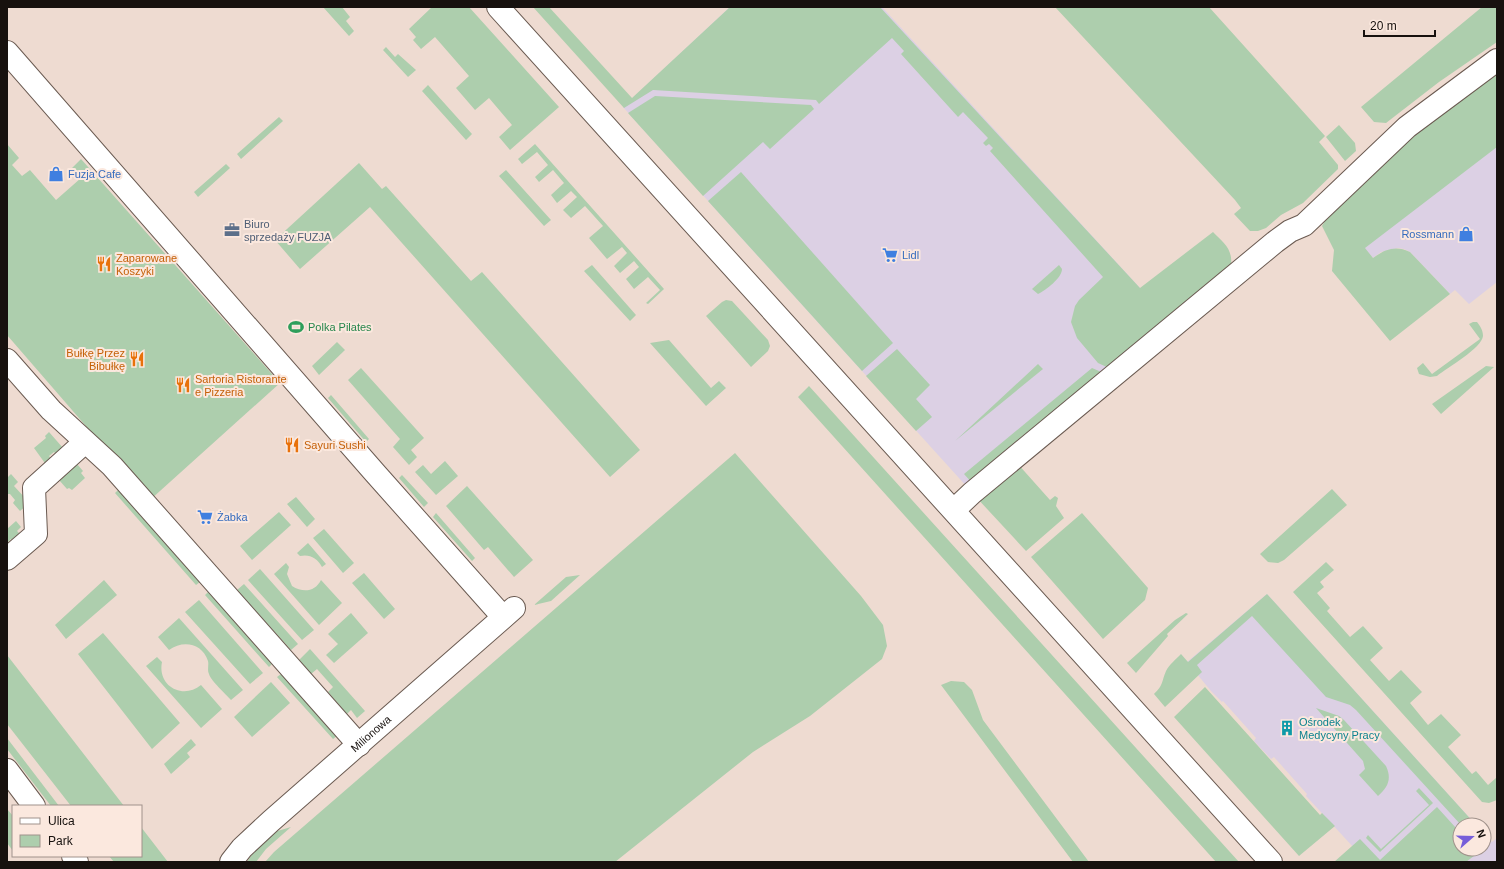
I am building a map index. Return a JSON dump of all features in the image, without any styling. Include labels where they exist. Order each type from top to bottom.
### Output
[{"type":"street","points":[[498,7],[1271,862]]},
{"type":"street","name":"Milionowa","points":[[7,52],[370,468],[508,613],[359,746],[271,821],[242,848],[231,862]]},
{"type":"street","points":[[954,510],[972,493],[1283,236],[1304,225],[1406,127],[1497,60]]},
{"type":"street","points":[[7,360],[51,410],[112,466],[359,746]]},
{"type":"street","points":[[7,559],[36,534],[34,488],[86,442]]},
{"type":"street","points":[[7,770],[33,805]]},
{"type":"shaded area","points":[[730,7],[882,7],[1140,288],[1165,324],[968,488],[623,107]]},
{"type":"shaded area","points":[[1497,140],[1497,282],[1469,304],[1455,290],[1450,294],[1410,252],[1398,248],[1381,252],[1373,258],[1364,248],[1420,205]]},
{"type":"shaded area","points":[[1267,594],[1469,817],[1452,817],[1452,857],[1492,857],[1492,842],[1497,838],[1497,862],[1367,862],[1306,796],[1307,794],[1274,757],[1271,759],[1254,741],[1256,738],[1223,701],[1222,702],[1211,691],[1187,662]]},
{"type":"green space","points":[[323,7],[342,7],[350,17],[346,21],[354,31],[349,36]]},
{"type":"green space","points":[[432,7],[469,7],[559,107],[510,150],[499,137],[512,125],[489,98],[475,110],[456,88],[469,76],[435,37],[421,49],[413,40],[416,37],[409,29]]},
{"type":"green space","points":[[533,7],[549,7],[632,98],[730,7],[880,7],[1140,288],[1213,232],[1229,250],[1231,265],[1111,369],[1098,363],[1077,338],[1071,322],[1075,306],[1079,300],[1103,277],[990,151],[993,148],[989,144],[986,146],[983,143],[988,138],[963,112],[958,117],[901,54],[904,51],[892,38],[819,104],[816,100],[653,90],[624,108]]},
{"type":"green space","points":[[1055,7],[1209,7],[1325,136],[1319,142],[1338,165],[1338,169],[1303,203],[1281,215],[1266,228],[1258,231],[1250,231],[1234,214],[1241,208],[1235,200]]},
{"type":"green space","points":[[1482,7],[1497,7],[1497,42],[1439,82],[1386,123],[1374,122],[1361,107]]},
{"type":"green space","points":[[386,47],[395,57],[398,54],[416,70],[408,77],[383,50]]},
{"type":"green space","points":[[1497,71],[1497,147],[1365,248],[1373,258],[1386,250],[1395,248],[1410,252],[1450,294],[1390,341],[1332,271],[1334,250],[1322,226],[1325,221],[1400,147],[1435,117]]},
{"type":"green space","points":[[428,85],[472,134],[466,140],[422,91]]},
{"type":"green space","points":[[655,96],[811,105],[814,109],[770,149],[763,142],[703,196],[628,113]]},
{"type":"green space","points":[[279,117],[283,121],[241,159],[237,154]]},
{"type":"green space","points":[[1339,125],[1355,143],[1356,151],[1345,161],[1326,137]]},
{"type":"green space","points":[[7,144],[19,158],[12,165],[22,176],[30,170],[56,200],[81,178],[72,168],[81,159],[280,383],[150,500],[7,335]]},
{"type":"green space","points":[[535,144],[664,289],[648,304],[646,303],[660,290],[648,277],[634,289],[626,279],[639,267],[634,261],[620,273],[614,266],[627,253],[622,247],[607,259],[589,238],[603,226],[585,206],[571,218],[563,210],[577,197],[571,191],[557,203],[551,195],[564,183],[553,170],[539,182],[535,177],[548,165],[537,152],[522,164],[518,159]]},
{"type":"green space","points":[[359,163],[382,189],[386,186],[471,281],[482,272],[640,450],[610,477],[370,207],[300,269],[275,240]]},
{"type":"green space","points":[[226,164],[230,168],[198,197],[194,192]]},
{"type":"green space","points":[[506,170],[551,220],[544,226],[499,176]]},
{"type":"green space","points":[[741,172],[893,343],[862,371],[708,201]]},
{"type":"green space","points":[[592,265],[636,315],[630,321],[584,271]]},
{"type":"green space","points":[[1059,265],[1062,269],[1061,272],[1053,283],[1038,294],[1032,289]]},
{"type":"green space","points":[[726,300],[732,301],[768,340],[770,346],[768,351],[751,367],[706,316]]},
{"type":"green space","points":[[1477,322],[1481,328],[1483,336],[1481,341],[1471,352],[1437,376],[1430,377],[1419,374],[1417,368],[1423,363],[1432,374],[1480,339],[1469,324]]},
{"type":"green space","points":[[669,340],[711,388],[719,381],[726,388],[706,406],[650,343]]},
{"type":"green space","points":[[337,342],[345,350],[319,375],[312,366]]},
{"type":"green space","points":[[897,349],[930,385],[916,399],[932,417],[916,431],[866,376]]},
{"type":"green space","points":[[1038,364],[1043,369],[955,441]]},
{"type":"green space","points":[[1486,366],[1494,367],[1441,414],[1432,404]]},
{"type":"green space","points":[[361,368],[424,438],[411,450],[417,457],[409,465],[393,447],[400,439],[348,380]]},
{"type":"green space","points":[[1092,368],[1106,374],[973,484],[964,474]]},
{"type":"green space","points":[[809,386],[1239,862],[1216,862],[798,397]]},
{"type":"green space","points":[[331,395],[369,439],[366,442],[328,398]]},
{"type":"green space","points":[[49,432],[63,448],[56,454],[54,452],[49,456],[53,461],[47,466],[34,448],[46,438],[45,436]]},
{"type":"green space","points":[[735,453],[861,596],[883,625],[887,646],[882,659],[810,716],[753,752],[615,862],[265,862],[274,852]]},
{"type":"green space","points":[[445,461],[458,476],[436,495],[415,472],[423,465],[431,474]]},
{"type":"green space","points":[[1017,463],[1050,500],[1055,496],[1058,498],[1056,506],[1064,518],[1026,551],[976,497]]},
{"type":"green space","points":[[77,464],[83,471],[81,473],[85,478],[72,490],[69,488],[67,489],[59,480]]},
{"type":"green space","points":[[11,474],[18,482],[14,486],[26,499],[27,505],[20,511],[13,503],[15,500],[10,494],[7,494],[7,478]]},
{"type":"green space","points":[[402,475],[428,503],[424,507],[399,478]]},
{"type":"green space","points":[[467,486],[533,560],[514,577],[488,547],[484,550],[446,506]]},
{"type":"green space","points":[[1332,489],[1347,505],[1284,560],[1278,563],[1268,562],[1260,554]]},
{"type":"green space","points":[[118,490],[200,582],[196,585],[115,493]]},
{"type":"green space","points":[[296,497],[315,519],[307,527],[287,504]]},
{"type":"green space","points":[[279,512],[291,525],[252,560],[240,546]]},
{"type":"green space","points":[[436,513],[475,558],[472,561],[433,517]]},
{"type":"green space","points":[[1082,513],[1148,588],[1145,600],[1103,639],[1031,557]]},
{"type":"green space","points":[[16,521],[21,527],[17,531],[20,534],[13,541],[11,539],[7,543],[7,529]]},
{"type":"green space","points":[[324,529],[354,563],[343,573],[313,538]]},
{"type":"green space","points":[[308,543],[326,564],[322,567],[313,557],[300,556],[297,553]]},
{"type":"green space","points":[[1326,562],[1334,570],[1320,582],[1324,587],[1317,593],[1330,608],[1327,611],[1350,637],[1363,626],[1383,648],[1370,660],[1389,681],[1401,670],[1422,692],[1410,703],[1428,725],[1441,714],[1461,735],[1448,747],[1472,774],[1476,771],[1488,785],[1496,778],[1497,800],[1489,803],[1482,802],[1293,592]]},
{"type":"green space","points":[[286,563],[289,567],[287,574],[292,586],[300,590],[308,590],[315,587],[321,580],[342,603],[319,625],[274,574]]},
{"type":"green space","points":[[260,569],[314,630],[302,640],[248,580]]},
{"type":"green space","points":[[364,573],[395,609],[384,619],[352,583]]},
{"type":"green space","points":[[580,575],[551,601],[534,605],[566,577]]},
{"type":"green space","points":[[104,580],[117,595],[66,639],[55,625]]},
{"type":"green space","points":[[244,584],[298,644],[291,650],[237,590]]},
{"type":"green space","points":[[208,592],[272,664],[269,667],[205,595]]},
{"type":"green space","points":[[1267,594],[1469,817],[1454,817],[1356,710],[1350,705],[1326,697],[1252,616],[1197,665],[1202,672],[1165,707],[1154,694],[1161,685],[1166,671],[1181,654],[1188,662]]},
{"type":"green space","points":[[199,600],[263,673],[250,684],[185,612]]},
{"type":"green space","points":[[351,613],[368,633],[334,663],[326,655],[338,644],[328,634]]},
{"type":"green space","points":[[1186,613],[1188,614],[1167,634],[1168,636],[1136,673],[1127,663],[1175,620]]},
{"type":"green space","points":[[179,618],[243,690],[231,700],[210,677],[208,671],[208,661],[201,650],[192,645],[186,644],[169,650],[158,637]]},
{"type":"green space","points":[[103,633],[180,723],[152,749],[78,654]]},
{"type":"green space","points":[[310,649],[365,711],[357,718],[351,710],[347,714],[328,692],[333,687],[317,669],[311,674],[299,660]]},
{"type":"green space","points":[[7,655],[123,805],[70,805],[7,724]]},
{"type":"green space","points":[[157,657],[162,662],[163,678],[167,684],[179,691],[187,691],[201,685],[222,709],[201,728],[146,666]]},
{"type":"green space","points":[[281,674],[337,736],[333,739],[277,677]]},
{"type":"green space","points":[[951,681],[964,682],[972,690],[983,720],[1089,862],[1073,862],[941,685]]},
{"type":"green space","points":[[271,682],[290,703],[252,737],[234,717]]},
{"type":"green space","points":[[1205,687],[1320,815],[1322,813],[1335,826],[1299,856],[1174,717]]},
{"type":"green space","points":[[1316,708],[1339,716],[1344,720],[1386,766],[1389,779],[1387,786],[1378,796],[1359,775],[1365,769],[1363,761]]},
{"type":"green space","points":[[7,738],[58,805],[50,805],[7,749]]},
{"type":"green space","points":[[191,739],[196,745],[187,753],[190,757],[171,774],[164,764]]},
{"type":"green space","points":[[1419,788],[1433,803],[1380,852],[1366,838],[1368,835],[1381,849],[1429,805],[1416,791]]},
{"type":"green space","points":[[1437,807],[1452,824],[1452,857],[1473,857],[1466,862],[1334,862],[1360,839],[1380,860]]},
{"type":"green space","points":[[7,809],[12,815],[12,850],[7,843]]},
{"type":"green space","points":[[291,827],[266,849],[256,862],[247,862],[254,851],[274,832]]},
{"type":"green space","points":[[142,828],[168,862],[114,862],[110,857],[142,857]]},
{"type":"place","name":"Fuzja Cafe","points":[[56,174]]},
{"type":"place","name":"Biuro sprzedaży FUZJA","points":[[232,230]]},
{"type":"place","name":"Rossmann","points":[[1466,234]]},
{"type":"place","name":"Lidl","points":[[890,255]]},
{"type":"place","name":"Zaparowane Koszyki","points":[[104,264]]},
{"type":"place","name":"Polka Pilates","points":[[296,327]]},
{"type":"place","name":"Bułkę Przez Bibułkę","points":[[137,359]]},
{"type":"place","name":"Sartoria Ristorante e Pizzeria","points":[[183,385]]},
{"type":"place","name":"Sayuri Sushi","points":[[292,445]]},
{"type":"place","name":"Żabka","points":[[205,517]]},
{"type":"place","name":"Ośrodek Medycyny Pracy","points":[[1287,728]]}]
